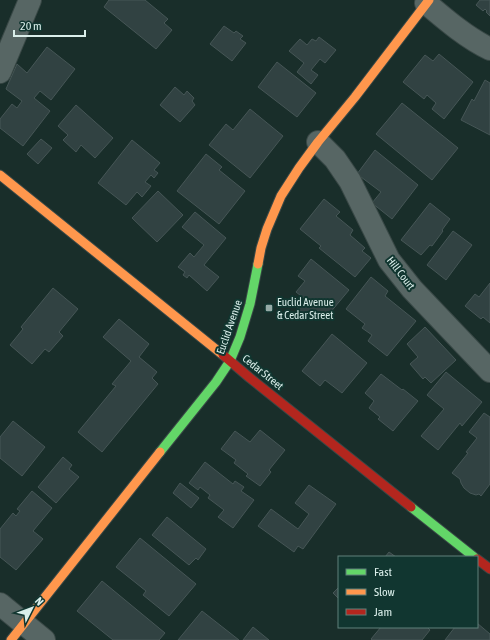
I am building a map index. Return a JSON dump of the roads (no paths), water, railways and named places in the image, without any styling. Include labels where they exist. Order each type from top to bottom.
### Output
[{"type":"street","points":[[0,72],[30,0]]},
{"type":"street","points":[[427,2],[448,21],[490,49]]},
{"type":"street","name":"Euclid Avenue","points":[[18,632],[230,361],[240,337],[250,304],[261,248],[267,229],[281,196],[318,142],[355,97],[427,2]]},
{"type":"street","name":"Hill Court","points":[[318,142],[335,159],[350,181],[389,260],[412,289],[490,370]]},
{"type":"street","name":"Cedar Street","points":[[0,175],[473,556]]},
{"type":"street","points":[[478,560],[490,570]]},
{"type":"street","points":[[0,604],[18,632],[44,640]]},
{"type":"place","name":"Euclid Avenue & Cedar Street","points":[[269,308]]}]
